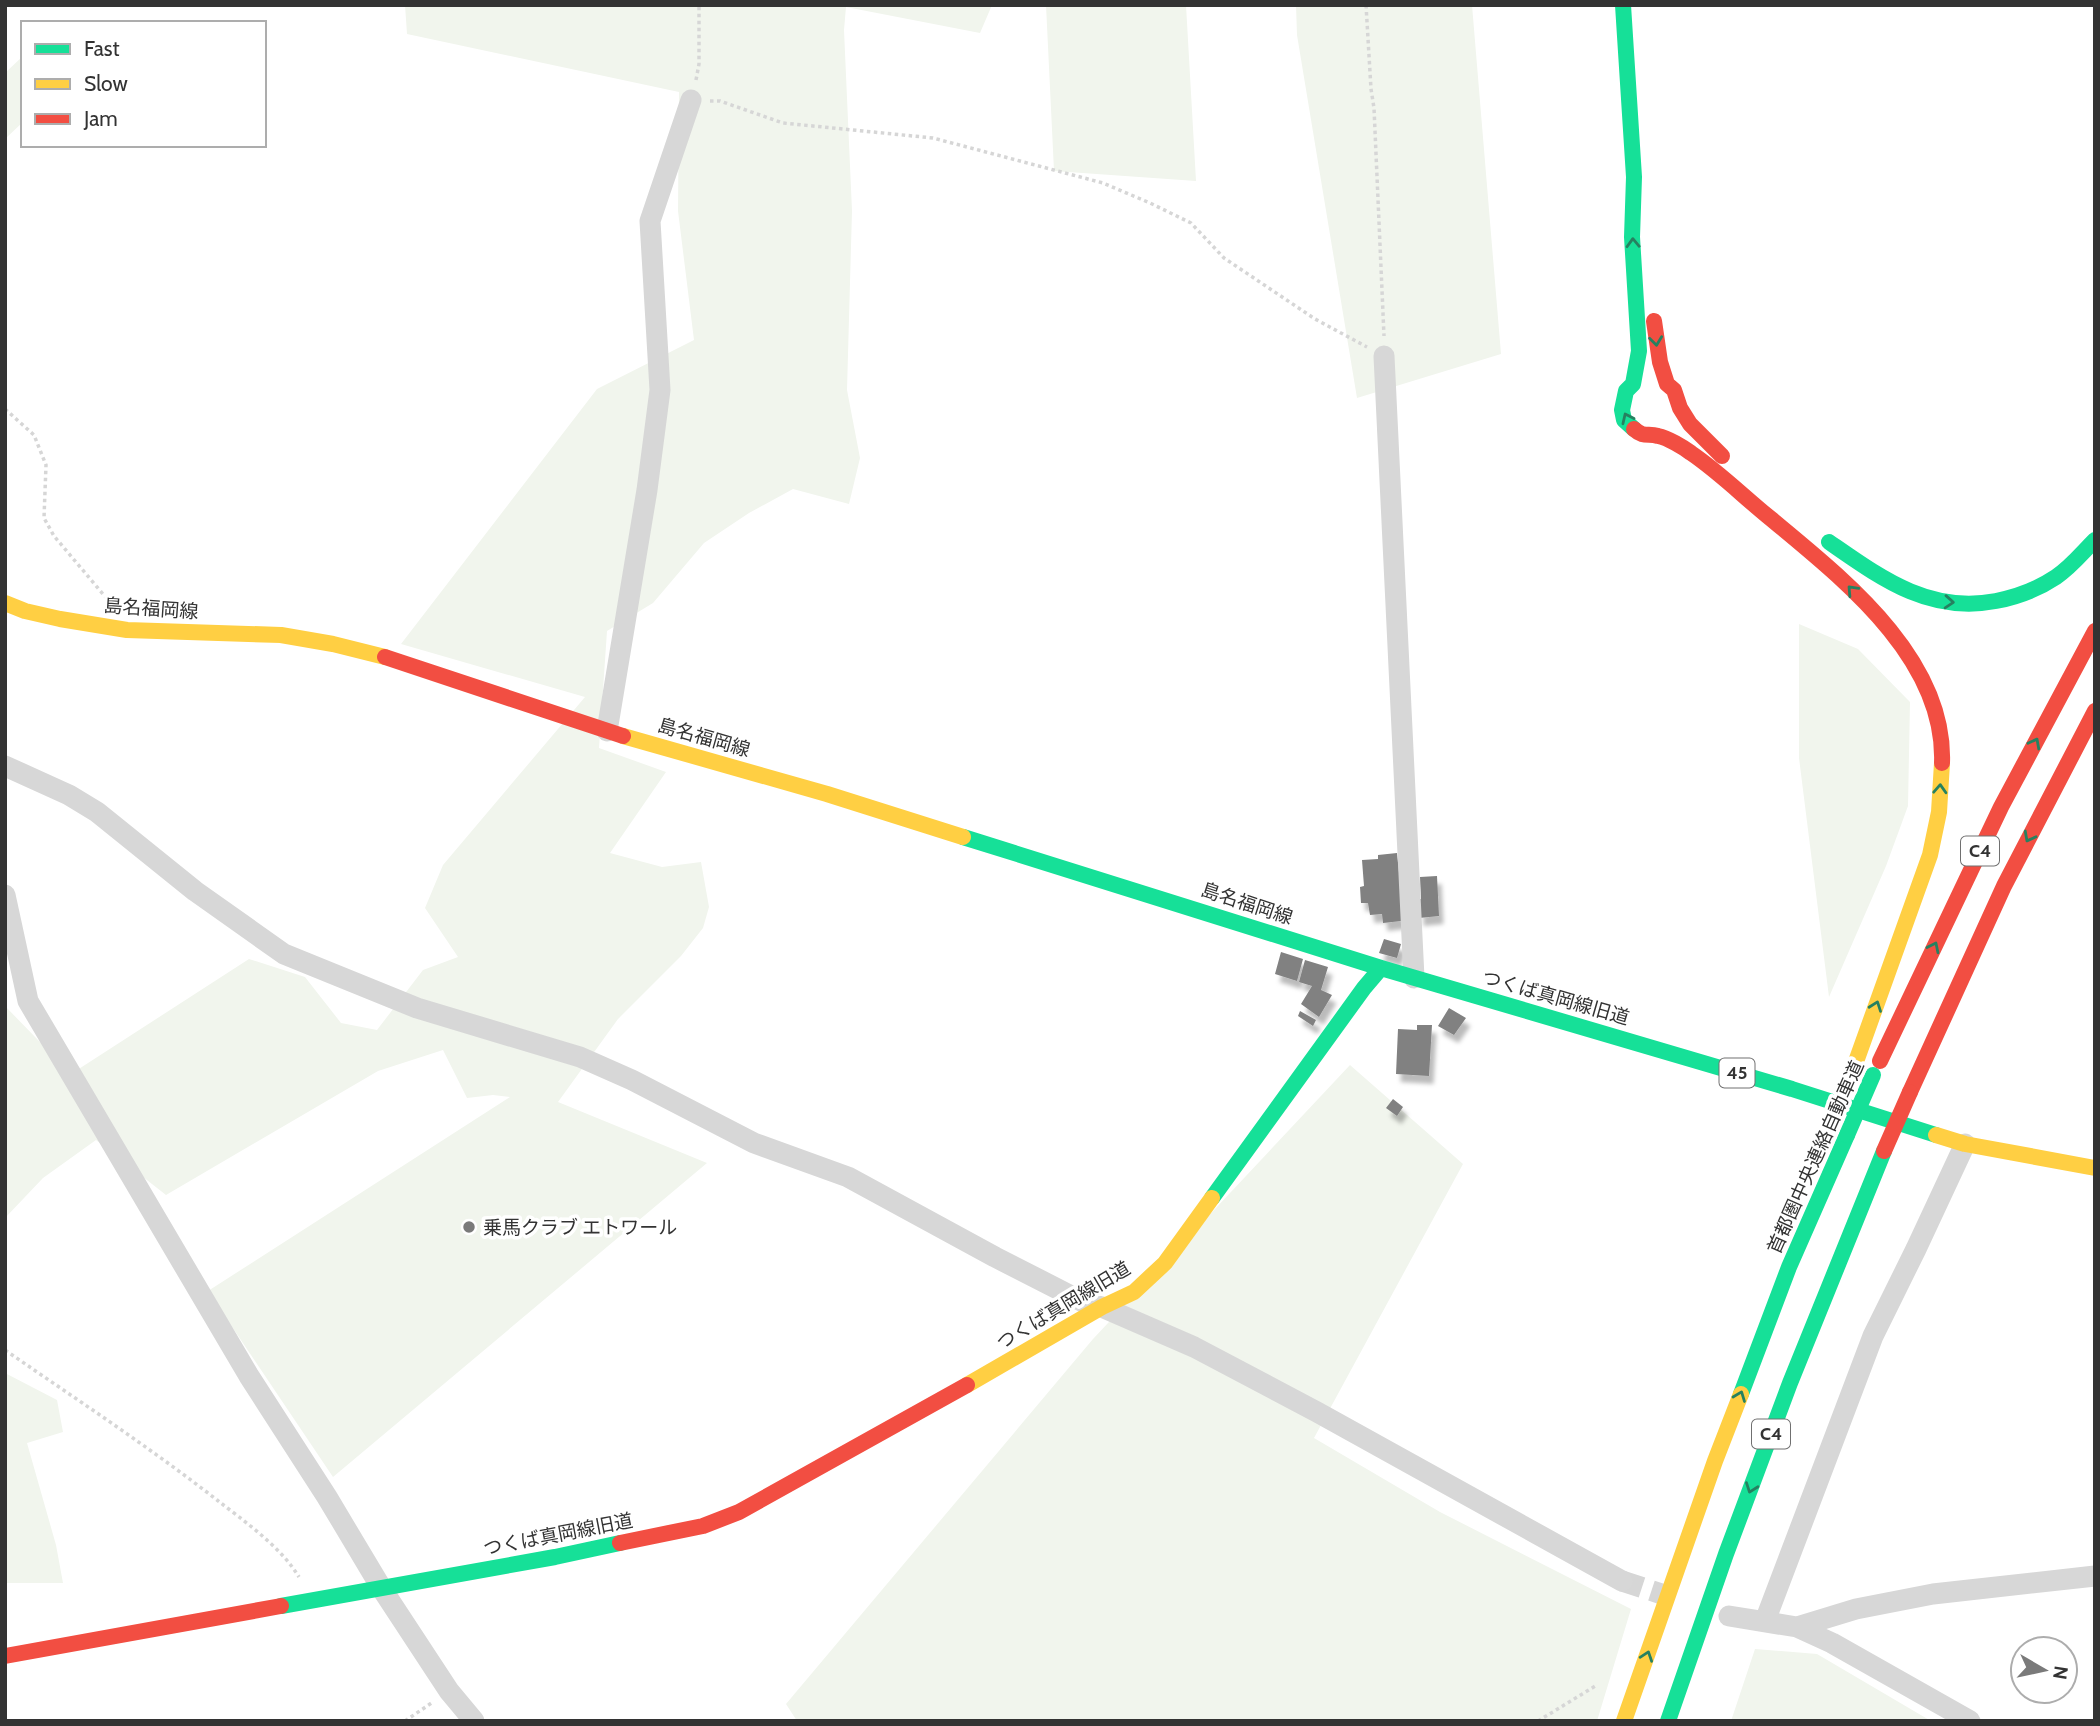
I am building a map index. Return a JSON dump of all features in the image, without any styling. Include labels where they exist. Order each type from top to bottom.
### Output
[{"type":"main road","points":[[1623,5],[1634,177],[1632,237],[1639,351],[1633,384],[1622,400],[1624,420],[1638,433],[1657,436],[1690,452],[1841,578],[1894,635],[1912,659],[1937,720],[1942,758],[1939,812],[1930,855],[1837,1114]]},
{"type":"main road","points":[[1634,177],[1649,242]]},
{"type":"main road","points":[[1653,303],[1660,362],[1667,384],[1678,398],[1679,408],[1703,438],[1747,477]]},
{"type":"main road","points":[[1820,536],[1905,590],[1937,601],[1967,603],[2003,600],[2035,589],[2068,568],[2095,540]]},
{"type":"main road","name":"島名福岡線","points":[[5,603],[60,619],[127,630],[281,635],[333,644],[390,659],[607,731],[852,801],[1381,968]]},
{"type":"main road","name":"首都圏中央連絡自動車道","points":[[1624,1721],[1715,1461],[1789,1267],[1873,1075],[2001,807],[2095,631]]},
{"type":"main road","name":"C4","points":[[1668,1721],[1726,1554],[1790,1383],[1917,1096],[2004,886],[2095,711]]},
{"type":"main road","name":"つくば真岡線旧道","points":[[5,1656],[555,1557],[703,1526],[739,1512],[1102,1307],[1134,1292],[1165,1263],[1381,968],[1792,1089],[1965,1144],[2095,1168]]},
{"type":"main road","points":[[1917,1096],[1947,1050]]},
{"type":"main road","points":[[1789,1267],[1829,1138]]},
{"type":"street","points":[[607,731],[647,490],[660,390],[650,222],[691,100]]},
{"type":"street","points":[[1384,356],[1414,978]]},
{"type":"street","points":[[5,765],[69,795],[97,812],[195,891],[284,954],[417,1008],[580,1057],[632,1080],[754,1143],[848,1177],[1085,1303],[1102,1307],[1194,1347],[1622,1581]]},
{"type":"street","points":[[5,895],[28,1001],[242,1365],[327,1497],[382,1589],[449,1691],[474,1721]]},
{"type":"street","points":[[1765,1621],[1873,1336],[1965,1144]]},
{"type":"street","points":[[1797,1627],[1856,1609],[1933,1594],[2095,1576]]},
{"type":"street","points":[[1729,1616],[1797,1627],[1832,1643],[1970,1721]]},
{"type":"path","points":[[699,5],[699,64],[691,100],[720,101],[783,123],[933,138],[1103,183],[1150,202],[1191,223],[1224,258],[1315,319],[1384,356]]},
{"type":"path","points":[[1366,5],[1374,107],[1384,356]]},
{"type":"path","points":[[5,409],[34,435],[46,465],[44,518],[54,537],[108,600]]},
{"type":"path","points":[[5,1350],[141,1443],[239,1517],[290,1563],[312,1600]]},
{"type":"path","points":[[1538,1721],[1597,1685]]},
{"type":"path","points":[[405,1721],[449,1691]]},
{"type":"shaded area","points":[[405,5],[992,5],[980,33],[846,7],[844,30],[852,211],[847,390],[860,458],[849,504],[793,489],[749,513],[704,543],[653,603],[607,631],[599,748],[666,772],[610,853],[662,867],[701,862],[709,907],[703,928],[681,956],[618,1019],[558,1102],[707,1163],[333,1477],[208,1291],[510,1097],[493,1095],[467,1098],[443,1050],[378,1071],[166,1195],[96,1140],[43,1178],[5,1218],[5,1006],[71,1074],[249,959],[305,977],[341,1023],[377,1030],[423,970],[458,957],[425,908],[443,865],[585,697],[401,644],[597,389],[694,340],[678,211],[679,92],[407,34]]},
{"type":"shaded area","points":[[1046,5],[1186,5],[1196,181],[1054,171]]},
{"type":"shaded area","points":[[1296,5],[1472,5],[1501,354],[1357,398],[1297,35]]},
{"type":"shaded area","points":[[21,58],[21,124],[5,139],[5,73]]},
{"type":"shaded area","points":[[1799,624],[1858,649],[1910,702],[1908,806],[1886,866],[1829,997],[1799,758]]},
{"type":"shaded area","points":[[1350,1065],[1463,1164],[1314,1438],[1440,1512],[1631,1609],[1597,1721],[797,1721],[786,1704],[1093,1339]]},
{"type":"shaded area","points":[[5,1373],[57,1400],[63,1432],[27,1443],[56,1545],[63,1583],[5,1583]]},
{"type":"shaded area","points":[[1755,1649],[1817,1654],[1931,1721],[1731,1721]]},
{"type":"building","points":[[1397,853],[1403,912],[1401,921],[1383,923],[1382,914],[1370,915],[1368,903],[1361,903],[1360,887],[1364,886],[1362,860],[1378,859],[1378,855]]},
{"type":"building","points":[[1437,876],[1439,916],[1419,918],[1420,877]]},
{"type":"building","points":[[1384,939],[1401,944],[1397,958],[1379,953]]},
{"type":"building","points":[[1281,952],[1303,959],[1297,981],[1275,974]]},
{"type":"building","points":[[1305,960],[1328,967],[1321,990],[1332,995],[1319,1017],[1301,1004],[1312,986],[1299,982]]},
{"type":"building","points":[[1449,1008],[1466,1018],[1454,1035],[1438,1026]]},
{"type":"building","points":[[1300,1011],[1316,1020],[1313,1026],[1298,1016]]},
{"type":"building","points":[[1417,1025],[1432,1025],[1429,1076],[1396,1074],[1398,1029],[1417,1030]]},
{"type":"building","points":[[1393,1099],[1403,1107],[1397,1116],[1386,1108]]},
{"type":"tunnel","points":[[1622,1581],[1677,1599]]},
{"type":"traffic: fast","points":[[1623,5],[1634,177],[1632,237],[1639,351],[1633,384],[1626,391],[1622,410],[1624,420],[1634,429]]},
{"type":"traffic: fast","points":[[1829,542],[1907,590],[1927,598],[1972,604],[2004,599],[2042,585],[2067,569],[2095,540]]},
{"type":"traffic: fast","points":[[963,837],[1381,968],[1212,1198]]},
{"type":"traffic: fast","points":[[1381,968],[1792,1089],[1936,1135]]},
{"type":"traffic: fast","points":[[1847,1135],[1873,1075]]},
{"type":"traffic: fast","points":[[1741,1394],[1789,1267],[1847,1135]]},
{"type":"traffic: fast","points":[[1668,1721],[1726,1554],[1790,1383],[1884,1151]]},
{"type":"traffic: fast","points":[[281,1606],[620,1543]]},
{"type":"traffic: slow","points":[[5,603],[60,619],[127,630],[281,635],[385,657]]},
{"type":"traffic: slow","points":[[623,736],[827,794],[963,837]]},
{"type":"traffic: slow","points":[[1853,1070],[1930,855],[1939,812],[1942,763]]},
{"type":"traffic: slow","points":[[1936,1135],[1965,1144],[2095,1168]]},
{"type":"traffic: slow","points":[[967,1385],[1102,1307],[1134,1292],[1165,1263],[1212,1198]]},
{"type":"traffic: slow","points":[[1624,1721],[1741,1394]]},
{"type":"traffic: jam","points":[[1654,321],[1660,362],[1667,384],[1674,390],[1680,408],[1690,424],[1722,456]]},
{"type":"traffic: jam","points":[[1634,429],[1671,441],[1712,468],[1857,594],[1908,655],[1927,689],[1939,725],[1942,763]]},
{"type":"traffic: jam","points":[[1880,1061],[2001,807],[2095,631]]},
{"type":"traffic: jam","points":[[385,657],[623,736]]},
{"type":"traffic: jam","points":[[1910,1092],[2004,886],[2095,711]]},
{"type":"traffic: jam","points":[[1884,1151],[1910,1092]]},
{"type":"traffic: jam","points":[[620,1543],[703,1526],[739,1512],[967,1385]]},
{"type":"traffic: jam","points":[[5,1656],[281,1606]]},
{"type":"place","name":"乗馬クラブ エトワール","points":[[469,1227]]}]
